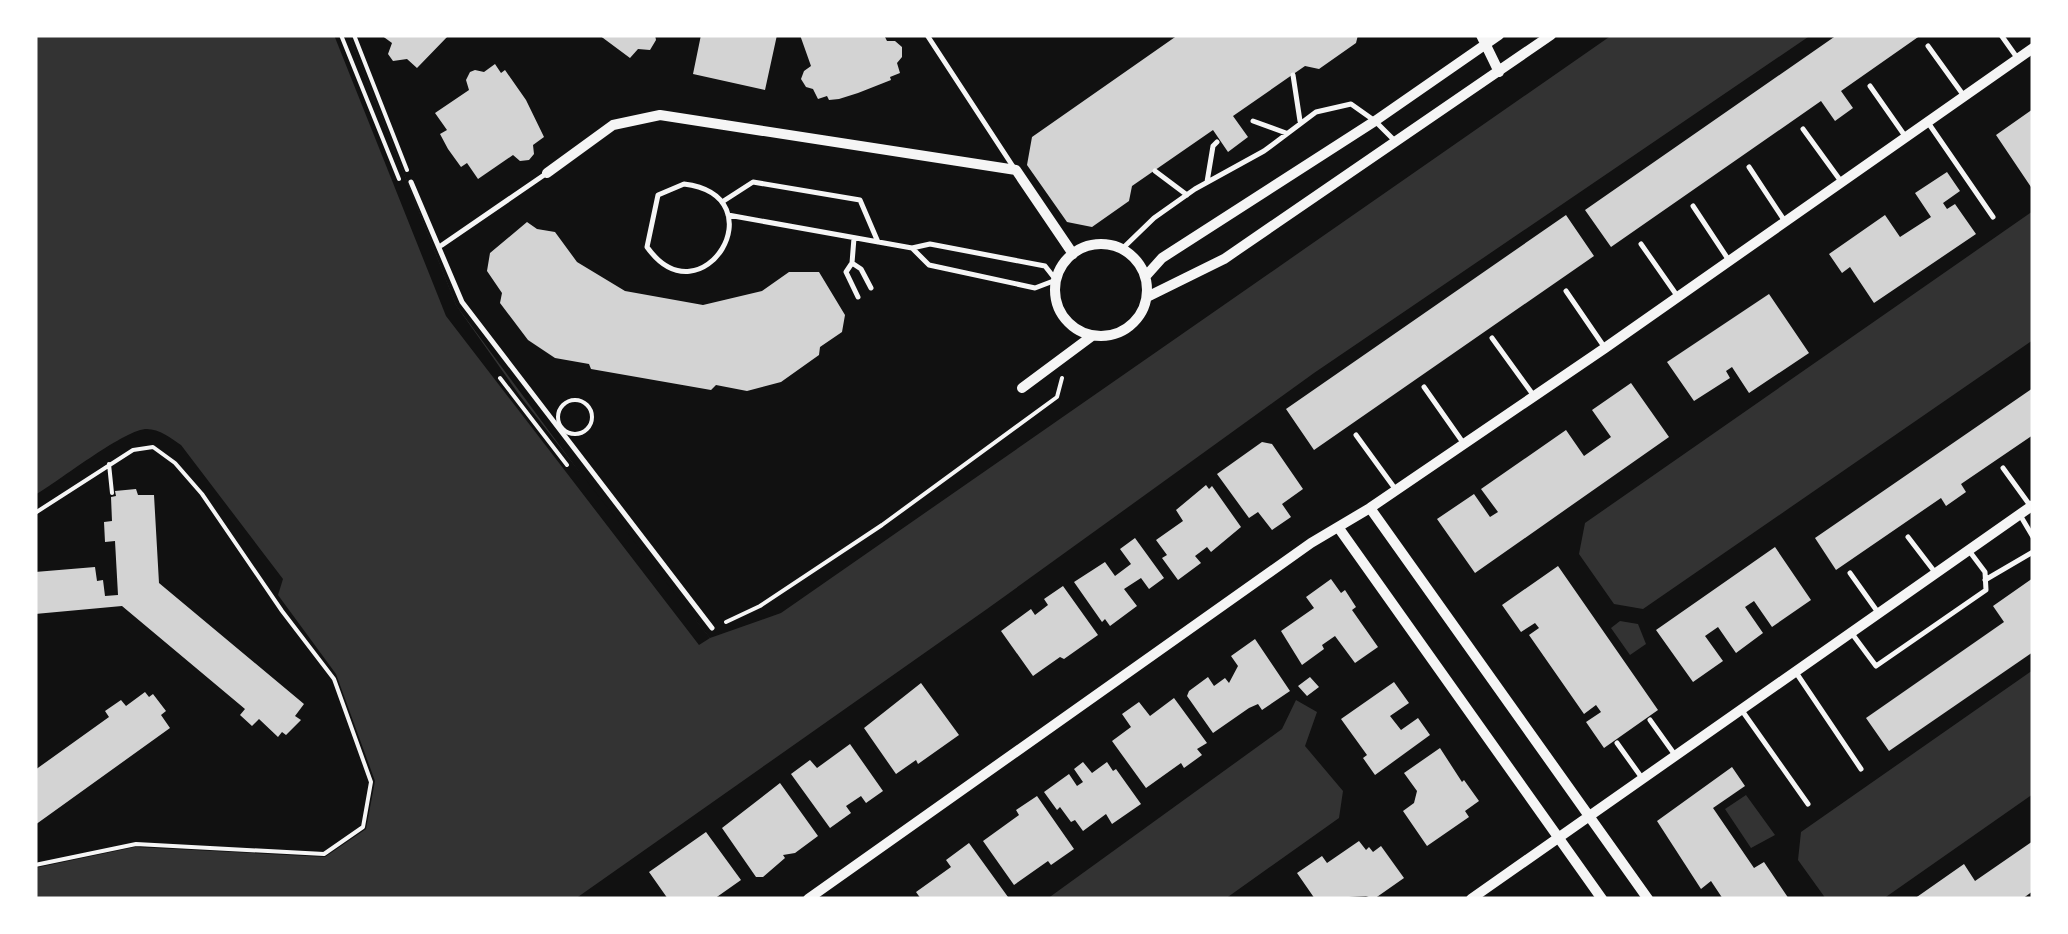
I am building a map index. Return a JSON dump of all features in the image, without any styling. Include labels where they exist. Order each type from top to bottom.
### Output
[{"type":"street","points":[[1145,277],[1162,258],[1376,121],[1483,40],[1499,35]]},
{"type":"street","points":[[1147,297],[1224,260],[1551,35]]},
{"type":"street","points":[[1483,40],[1499,72]]},
{"type":"street","points":[[808,899],[2033,48]]},
{"type":"street","points":[[546,173],[614,125],[660,116],[1016,170],[1072,254]]},
{"type":"street","points":[[1102,244],[1122,250],[1141,266],[1145,277],[1147,297],[1134,324],[1107,336],[1092,336],[1067,322],[1059,310],[1056,280],[1072,254],[1086,246],[1102,244]]},
{"type":"street","points":[[1022,388],[1092,336]]},
{"type":"street","points":[[1470,899],[2032,506]]},
{"type":"street","points":[[1370,508],[1648,899]]},
{"type":"street","points":[[1338,528],[1602,899]]},
{"type":"lane","points":[[927,35],[1016,170]]},
{"type":"lane","points":[[2001,35],[2018,59]]},
{"type":"lane","points":[[1928,46],[1964,96]]},
{"type":"lane","points":[[1292,75],[1300,122]]},
{"type":"lane","points":[[1870,86],[1905,136]]},
{"type":"lane","points":[[1122,250],[1154,218],[1264,152],[1316,112],[1352,104],[1396,142]]},
{"type":"lane","points":[[1253,121],[1286,133]]},
{"type":"lane","points":[[1928,122],[1993,217]]},
{"type":"lane","points":[[1803,129],[1842,182]]},
{"type":"lane","points":[[1206,184],[1217,142]]},
{"type":"lane","points":[[1749,167],[1786,223]]},
{"type":"lane","points":[[1155,171],[1187,196]]},
{"type":"lane","points":[[440,246],[546,173]]},
{"type":"lane","points":[[411,182],[462,302],[712,628]]},
{"type":"lane","points":[[722,202],[753,182],[860,200],[878,242]]},
{"type":"lane","points":[[684,184],[712,192],[722,202],[728,215],[727,243],[709,265],[696,270],[668,267],[647,247],[658,194],[684,184]]},
{"type":"lane","points":[[1693,206],[1729,262]]},
{"type":"lane","points":[[728,215],[912,248],[930,244],[1045,266],[1056,280],[1035,288],[929,265],[912,248]]},
{"type":"lane","points":[[854,238],[852,262],[846,272],[858,297]]},
{"type":"lane","points":[[1641,244],[1678,296]]},
{"type":"lane","points":[[852,262],[861,269],[870,288]]},
{"type":"lane","points":[[1566,291],[1605,348]]},
{"type":"lane","points":[[1492,338],[1534,396]]},
{"type":"lane","points":[[1424,387],[1464,444]]},
{"type":"lane","points":[[1356,436],[1396,490]]},
{"type":"lane","points":[[2004,468],[2032,506]]},
{"type":"lane","points":[[2020,515],[2033,537]]},
{"type":"lane","points":[[1908,537],[1936,574]]},
{"type":"lane","points":[[1851,633],[1876,666],[1986,590],[1985,572],[1969,550]]},
{"type":"lane","points":[[1986,580],[2033,552]]},
{"type":"lane","points":[[1850,574],[1878,613]]},
{"type":"lane","points":[[1796,671],[1860,768]]},
{"type":"lane","points":[[1741,709],[1808,804]]},
{"type":"lane","points":[[1650,720],[1675,755]]},
{"type":"lane","points":[[1617,744],[1642,778]]},
{"type":"path","points":[[354,35],[411,182]]},
{"type":"path","points":[[712,628],[760,606],[866,536],[1057,397],[1069,353]]},
{"type":"path","points":[[577,400],[588,404],[592,422],[585,431],[573,434],[560,426],[558,416],[566,402],[577,400]]},
{"type":"path","points":[[35,512],[133,450],[153,447],[175,463],[202,494],[334,679],[370,782],[362,827],[324,854],[136,844],[35,865]]},
{"type":"path","points":[[109,462],[112,494]]},
{"type":"shaded area","points":[[35,35],[349,35],[456,305],[611,515],[710,638],[781,613],[1612,35],[1811,35],[1314,373],[575,899],[35,899],[35,868],[135,847],[325,857],[366,829],[375,781],[336,674],[278,595],[283,579],[181,445],[155,430],[134,432],[35,495]]},
{"type":"shaded area","points":[[2033,211],[2033,340],[1643,609],[1614,604],[1579,554],[1585,523]]},
{"type":"shaded area","points":[[1620,621],[1638,624],[1646,644],[1630,655],[1611,628]]},
{"type":"shaded area","points":[[2033,670],[2033,794],[1883,899],[1826,899],[1798,860],[1801,832]]},
{"type":"shaded area","points":[[1296,700],[1317,712],[1305,746],[1343,791],[1339,818],[1225,899],[1047,899],[1282,729]]},
{"type":"shaded area","points":[[1746,795],[1775,835],[1751,848],[1725,809]]},
{"type":"pier","points":[[334,35],[349,35],[456,305],[520,396],[710,638],[699,645],[446,316]]},
{"type":"building","points":[[381,35],[449,35],[417,68],[407,59],[393,61],[388,54],[392,43]]},
{"type":"building","points":[[599,35],[655,35],[656,40],[650,50],[638,49],[630,58]]},
{"type":"building","points":[[701,35],[777,35],[765,90],[693,74]]},
{"type":"building","points":[[800,35],[884,35],[887,41],[902,47],[897,63],[900,73],[858,93],[839,99],[818,99],[801,79],[811,66]]},
{"type":"building","points":[[1178,35],[1358,35],[1356,43],[1319,69],[1305,66],[1233,116],[1248,137],[1228,152],[1213,130],[1132,186],[1129,201],[1092,227],[1067,222],[1027,165],[1032,137]]},
{"type":"building","points":[[1837,35],[1921,35],[1841,91],[1853,108],[1835,121],[1821,101],[1611,247],[1585,210]]},
{"type":"building","points":[[495,64],[501,73],[505,70],[526,100],[544,137],[533,145],[534,154],[529,160],[520,161],[513,155],[478,179],[467,163],[461,167],[448,149],[440,134],[447,130],[435,113],[469,90],[466,80],[470,72],[484,72]]},
{"type":"building","points":[[2033,109],[2033,190],[1996,135]]},
{"type":"building","points":[[1947,172],[1960,191],[1943,203],[1947,209],[1955,204],[1976,234],[1874,303],[1850,267],[1842,273],[1829,254],[1885,215],[1900,237],[1931,217],[1915,193]]},
{"type":"building","points":[[1566,215],[1594,256],[1314,450],[1286,409]]},
{"type":"building","points":[[527,222],[537,229],[555,232],[577,262],[625,291],[703,305],[762,291],[789,272],[819,272],[845,315],[842,332],[820,347],[819,355],[781,382],[747,391],[716,385],[711,390],[591,369],[589,364],[555,358],[528,340],[500,303],[502,293],[487,271],[490,253]]},
{"type":"building","points":[[1769,294],[1809,353],[1749,393],[1732,367],[1726,371],[1730,378],[1694,401],[1667,362]]},
{"type":"building","points":[[1631,383],[1669,437],[1475,573],[1437,519],[1474,494],[1490,517],[1498,512],[1481,489],[1566,430],[1584,456],[1611,437],[1592,410]]},
{"type":"building","points":[[2033,388],[2033,435],[1961,484],[1966,492],[1946,506],[1941,498],[1836,570],[1815,538]]},
{"type":"building","points":[[1262,442],[1272,444],[1303,489],[1282,504],[1291,517],[1272,530],[1258,512],[1249,518],[1217,474]]},
{"type":"building","points":[[1206,485],[1209,489],[1212,486],[1241,527],[1211,552],[1207,547],[1195,556],[1201,563],[1178,580],[1162,558],[1167,555],[1156,540],[1183,521],[1176,510]]},
{"type":"building","points":[[136,489],[138,495],[154,495],[159,583],[304,704],[295,716],[301,720],[286,735],[282,732],[278,737],[259,719],[252,726],[240,715],[245,709],[122,606],[35,614],[35,572],[95,567],[97,581],[103,580],[105,596],[118,595],[115,541],[105,542],[104,522],[112,521],[111,497],[116,496],[115,491]]},
{"type":"building","points":[[1135,538],[1164,578],[1149,589],[1141,578],[1124,589],[1137,606],[1110,626],[1105,619],[1102,622],[1074,582],[1105,562],[1115,576],[1131,564],[1120,549]]},
{"type":"building","points":[[1775,547],[1811,600],[1772,627],[1754,601],[1745,607],[1763,633],[1736,653],[1718,627],[1705,636],[1723,661],[1693,682],[1656,630]]},
{"type":"building","points":[[1558,566],[1658,710],[1604,748],[1586,722],[1601,712],[1596,705],[1584,714],[1529,635],[1539,628],[1535,623],[1521,632],[1502,605]]},
{"type":"building","points":[[2033,578],[2033,652],[1889,751],[1866,718],[2004,622],[1993,606]]},
{"type":"building","points":[[1331,579],[1341,593],[1345,590],[1356,607],[1352,610],[1378,647],[1355,663],[1335,636],[1302,665],[1281,631],[1314,608],[1306,597]]},
{"type":"building","points":[[1063,586],[1098,635],[1033,676],[1001,631],[1031,609],[1035,615],[1048,605],[1044,599]]},
{"type":"building","points":[[1255,639],[1290,691],[1262,710],[1258,704],[1249,708],[1213,733],[1187,696],[1189,691],[1208,677],[1214,686],[1225,678],[1229,683],[1238,666],[1231,656]]},
{"type":"building","points":[[1310,677],[1319,687],[1307,696],[1298,686]]},
{"type":"building","points":[[1394,682],[1409,703],[1390,716],[1401,730],[1418,718],[1430,735],[1375,775],[1363,758],[1367,755],[1341,719]]},
{"type":"building","points":[[921,683],[959,735],[918,764],[916,760],[896,774],[864,728]]},
{"type":"building","points":[[145,692],[149,697],[153,694],[166,711],[161,715],[170,728],[35,825],[35,770],[109,717],[105,711],[121,700],[126,706]]},
{"type":"building","points":[[1174,698],[1207,743],[1197,749],[1202,755],[1184,768],[1181,763],[1146,788],[1112,741],[1131,727],[1122,714],[1139,702],[1150,716]]},
{"type":"building","points":[[850,744],[883,791],[866,803],[861,796],[846,806],[851,813],[830,828],[791,774],[810,760],[817,768]]},
{"type":"building","points":[[1440,748],[1479,801],[1465,811],[1469,817],[1427,846],[1403,811],[1414,803],[1417,791],[1404,773]]},
{"type":"building","points":[[1083,762],[1092,773],[1107,762],[1141,804],[1112,824],[1106,814],[1083,831],[1060,807],[1057,810],[1044,792],[1069,774],[1077,786],[1083,782],[1074,769]]},
{"type":"building","points":[[1732,767],[1745,786],[1713,808],[1754,868],[1764,862],[1789,899],[1723,899],[1711,881],[1701,889],[1657,821]]},
{"type":"building","points":[[780,783],[818,836],[795,853],[783,855],[785,858],[763,877],[756,877],[722,828]]},
{"type":"building","points":[[1037,796],[1074,849],[1051,865],[1048,861],[1014,885],[983,841],[1019,815],[1016,810]]},
{"type":"building","points":[[706,832],[741,880],[714,899],[668,899],[649,872]]},
{"type":"building","points":[[1359,841],[1373,852],[1381,846],[1404,878],[1374,899],[1315,899],[1297,873],[1322,856],[1327,863]]},
{"type":"building","points":[[2033,841],[2033,891],[2022,899],[1914,899],[1964,864],[1975,881]]},
{"type":"building","points":[[969,843],[1008,897],[921,899],[916,892],[951,867],[946,860]]}]
